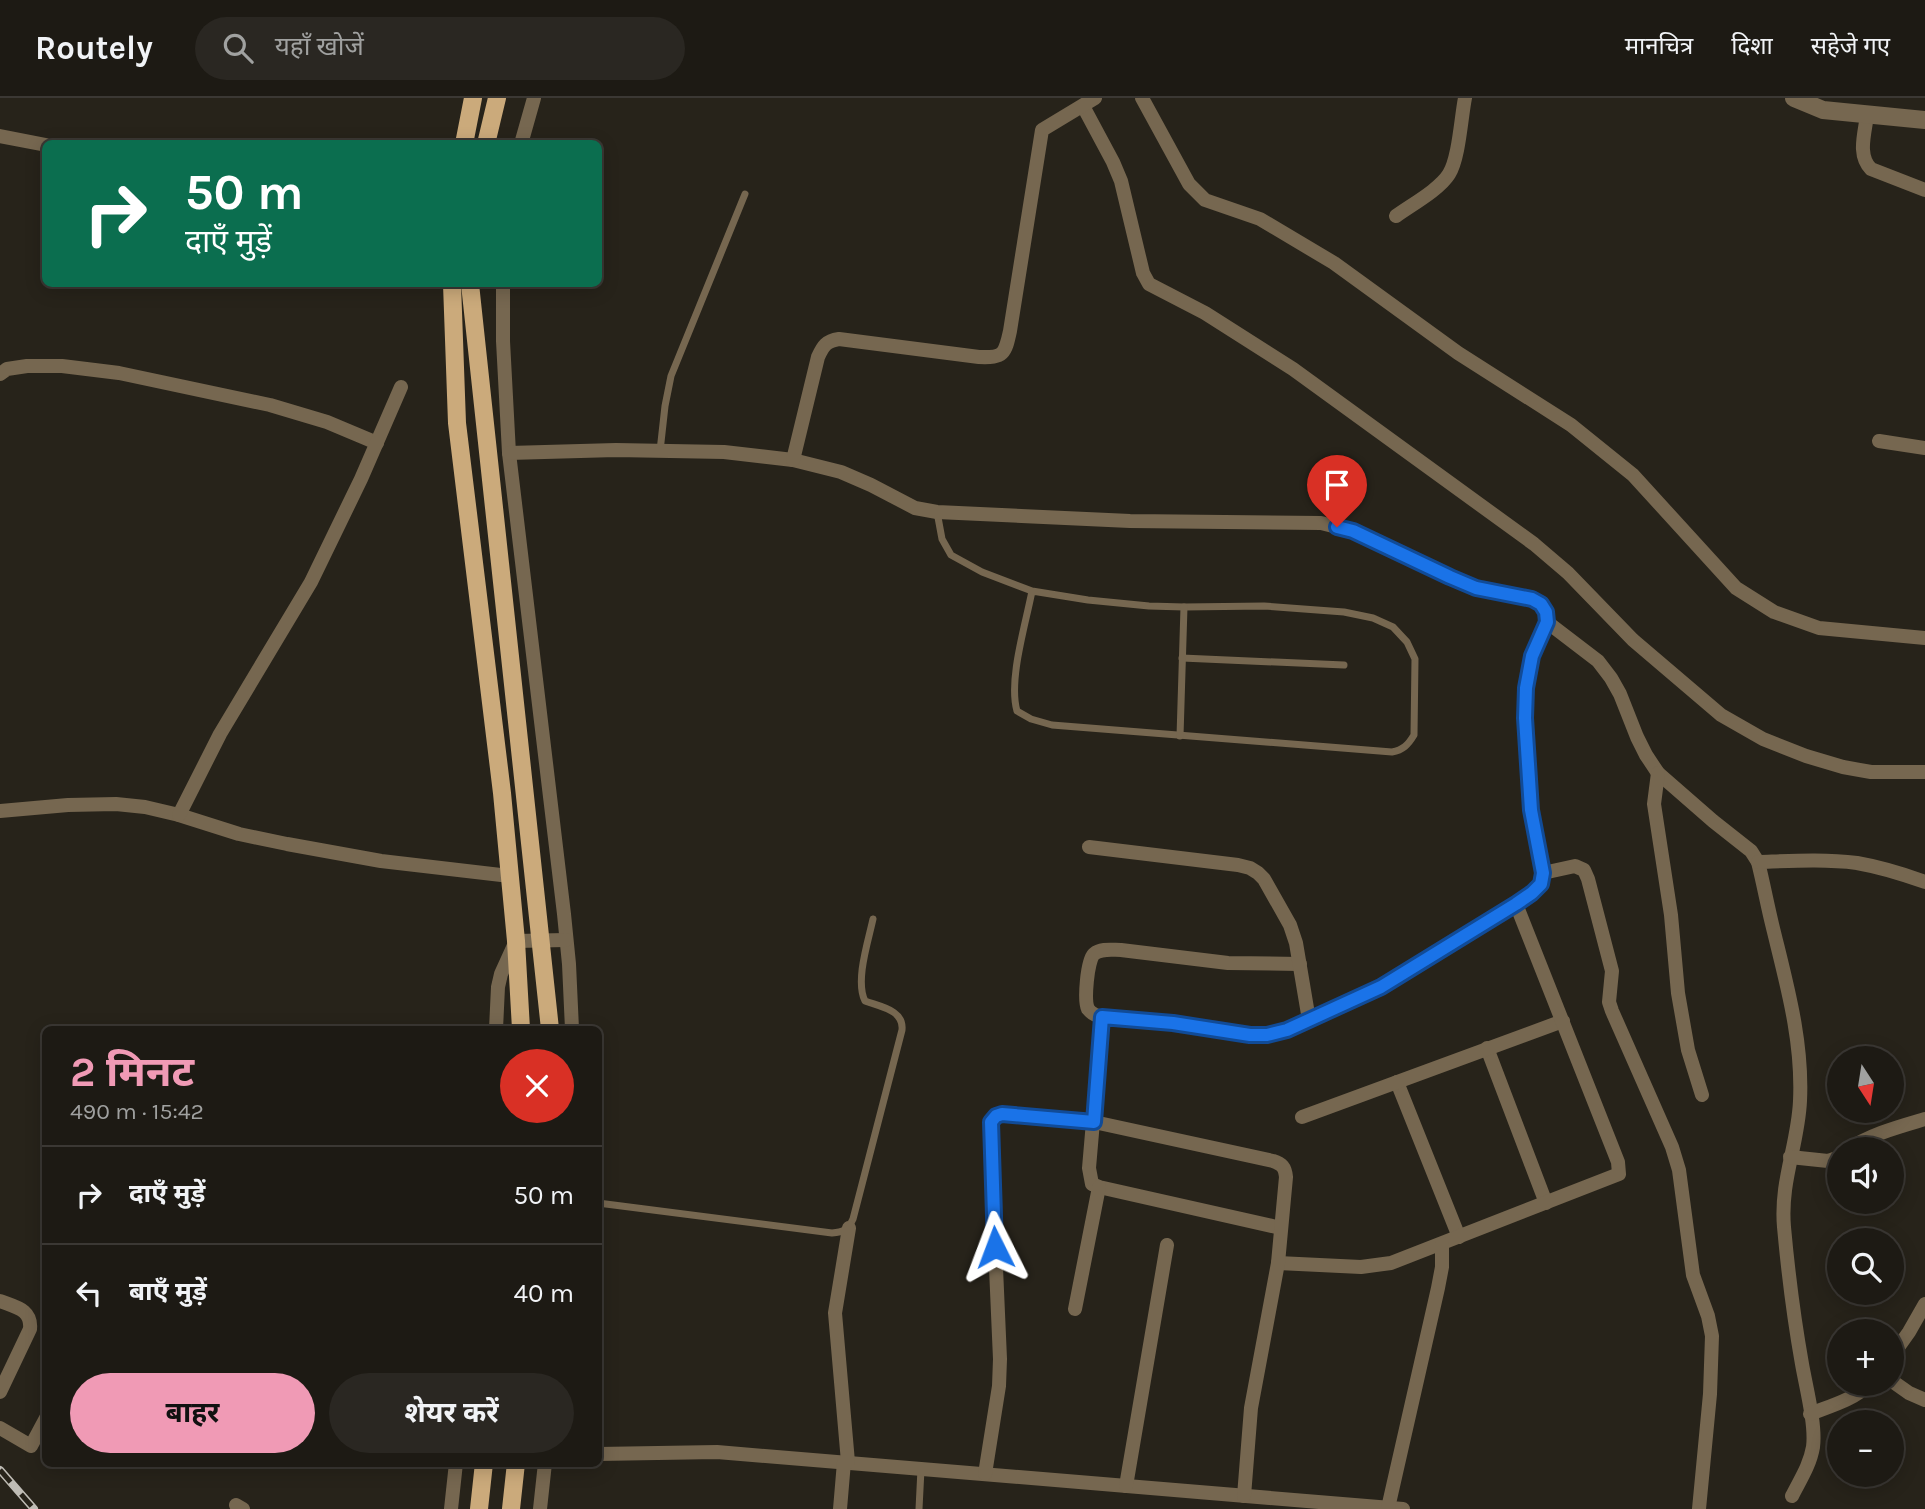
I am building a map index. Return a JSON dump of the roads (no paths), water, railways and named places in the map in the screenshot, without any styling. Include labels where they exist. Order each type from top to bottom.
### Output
[{"type":"main road","points":[[465,140],[473,98]]},
{"type":"main road","points":[[487,140],[497,98]]},
{"type":"main road","points":[[452,287],[457,423],[502,793],[521,1026]]},
{"type":"main road","points":[[470,287],[550,1026]]},
{"type":"main road","points":[[479,1509],[484,1467]]},
{"type":"main road","points":[[511,1509],[516,1467]]},
{"type":"street","points":[[522,140],[534,98]]},
{"type":"street","points":[[1142,98],[1189,184],[1205,200],[1260,219],[1334,262],[1458,353],[1571,425],[1633,475],[1736,588],[1774,612],[1819,628],[1925,638]]},
{"type":"street","points":[[1396,216],[1442,183],[1450,174],[1465,98]]},
{"type":"street","points":[[1794,98],[1823,110],[1925,120]]},
{"type":"street","points":[[793,460],[818,357],[823,346],[830,340],[979,357],[1002,354],[1010,331],[1042,130],[1089,102],[1121,181],[1143,273],[1149,284],[1205,313],[1293,369],[1534,544],[1568,573],[1633,640],[1721,715],[1763,739],[1843,767],[1871,772],[1925,772]]},
{"type":"street","points":[[1867,116],[1862,154],[1864,162],[1871,169],[1925,190]]},
{"type":"street","points":[[0,136],[42,144]]},
{"type":"street","points":[[503,287],[509,453],[560,881],[569,964],[572,1026]]},
{"type":"street","points":[[0,374],[7,369],[27,366],[62,366],[119,373],[270,405],[327,422],[377,443]]},
{"type":"street","points":[[179,815],[220,734],[311,582],[401,387]]},
{"type":"street","points":[[1879,441],[1925,448]]},
{"type":"street","points":[[509,453],[616,450],[724,452],[793,460],[841,472],[915,508],[937,512],[1130,521],[1321,523],[1353,531],[1476,588],[1532,599],[1541,604],[1546,612],[1547,622],[1532,656],[1526,688],[1525,718],[1531,810],[1543,873],[1541,884],[1532,893],[1381,987],[1287,1030],[1267,1035],[1102,1017],[1094,1015],[1087,1007],[1085,999],[1090,961],[1093,954],[1103,949],[1228,963],[1300,964]]},
{"type":"street","points":[[1547,622],[1598,661],[1611,678],[1637,737],[1658,773],[1751,851],[1759,862],[1794,1013],[1800,1060],[1800,1102],[1783,1196],[1784,1226],[1813,1448],[1808,1464],[1791,1496]]},
{"type":"street","points":[[1658,773],[1654,804],[1671,915],[1678,993],[1688,1050],[1702,1096]]},
{"type":"street","points":[[0,811],[68,805],[116,804],[145,807],[239,834],[368,859],[510,876]]},
{"type":"street","points":[[1089,847],[1250,868],[1258,873],[1279,903],[1290,925],[1300,964],[1309,1020]]},
{"type":"street","points":[[1759,862],[1821,860],[1856,863],[1884,868],[1925,882]]},
{"type":"street","points":[[1543,873],[1575,866],[1584,870],[1612,971],[1609,1002],[1672,1147],[1679,1170],[1693,1275],[1708,1316],[1712,1336],[1710,1394],[1699,1509]]},
{"type":"street","points":[[1278,1263],[1361,1267],[1405,1259],[1619,1174],[1620,1169],[1516,904]]},
{"type":"street","points":[[496,1026],[501,974],[516,941],[566,940]]},
{"type":"street","points":[[1102,1017],[1090,1177],[1092,1184],[1282,1228]]},
{"type":"street","points":[[1302,1117],[1563,1021]]},
{"type":"street","points":[[1487,1048],[1546,1203]]},
{"type":"street","points":[[1397,1082],[1459,1237]]},
{"type":"street","points":[[985,1474],[999,1386],[1000,1359],[990,1131],[991,1122],[1002,1114],[1094,1122],[1273,1161],[1281,1164],[1285,1170],[1278,1263],[1251,1408],[1244,1496]]},
{"type":"street","points":[[1871,1137],[1925,1119]]},
{"type":"street","points":[[1790,1157],[1827,1161]]},
{"type":"street","points":[[1074,1309],[1099,1187]]},
{"type":"street","points":[[844,1462],[848,1462],[835,1313],[849,1228]]},
{"type":"street","points":[[602,1454],[717,1452],[1396,1508],[1442,1267],[1442,1244]]},
{"type":"street","points":[[1126,1486],[1167,1245]]},
{"type":"street","points":[[0,1301],[25,1312],[31,1323],[0,1392]]},
{"type":"street","points":[[1904,1339],[1925,1304]]},
{"type":"street","points":[[1904,1389],[1925,1400]]},
{"type":"street","points":[[1810,1414],[1853,1396]]},
{"type":"street","points":[[0,1428],[31,1446],[42,1425]]},
{"type":"street","points":[[840,1509],[844,1462]]},
{"type":"street","points":[[451,1509],[456,1467]]},
{"type":"street","points":[[540,1509],[545,1467]]},
{"type":"lane","points":[[660,451],[671,376],[745,194]]},
{"type":"lane","points":[[937,512],[942,539],[951,555],[982,572],[1032,591],[1088,600],[1184,607],[1264,606],[1344,612],[1373,618],[1393,627],[1407,642],[1415,659],[1413,734],[1409,744],[1401,751],[1392,752],[1052,725],[1031,719],[1017,711],[1013,698],[1032,591]]},
{"type":"lane","points":[[1180,736],[1184,607]]},
{"type":"lane","points":[[1182,658],[1344,665]]},
{"type":"lane","points":[[602,1204],[832,1233],[849,1228],[903,1021],[893,1011],[865,1001],[861,993],[861,979],[873,919]]},
{"type":"lane","points":[[919,1509],[921,1469]]},
{"type":"railway","points":[[0,1470],[34,1509]]}]
